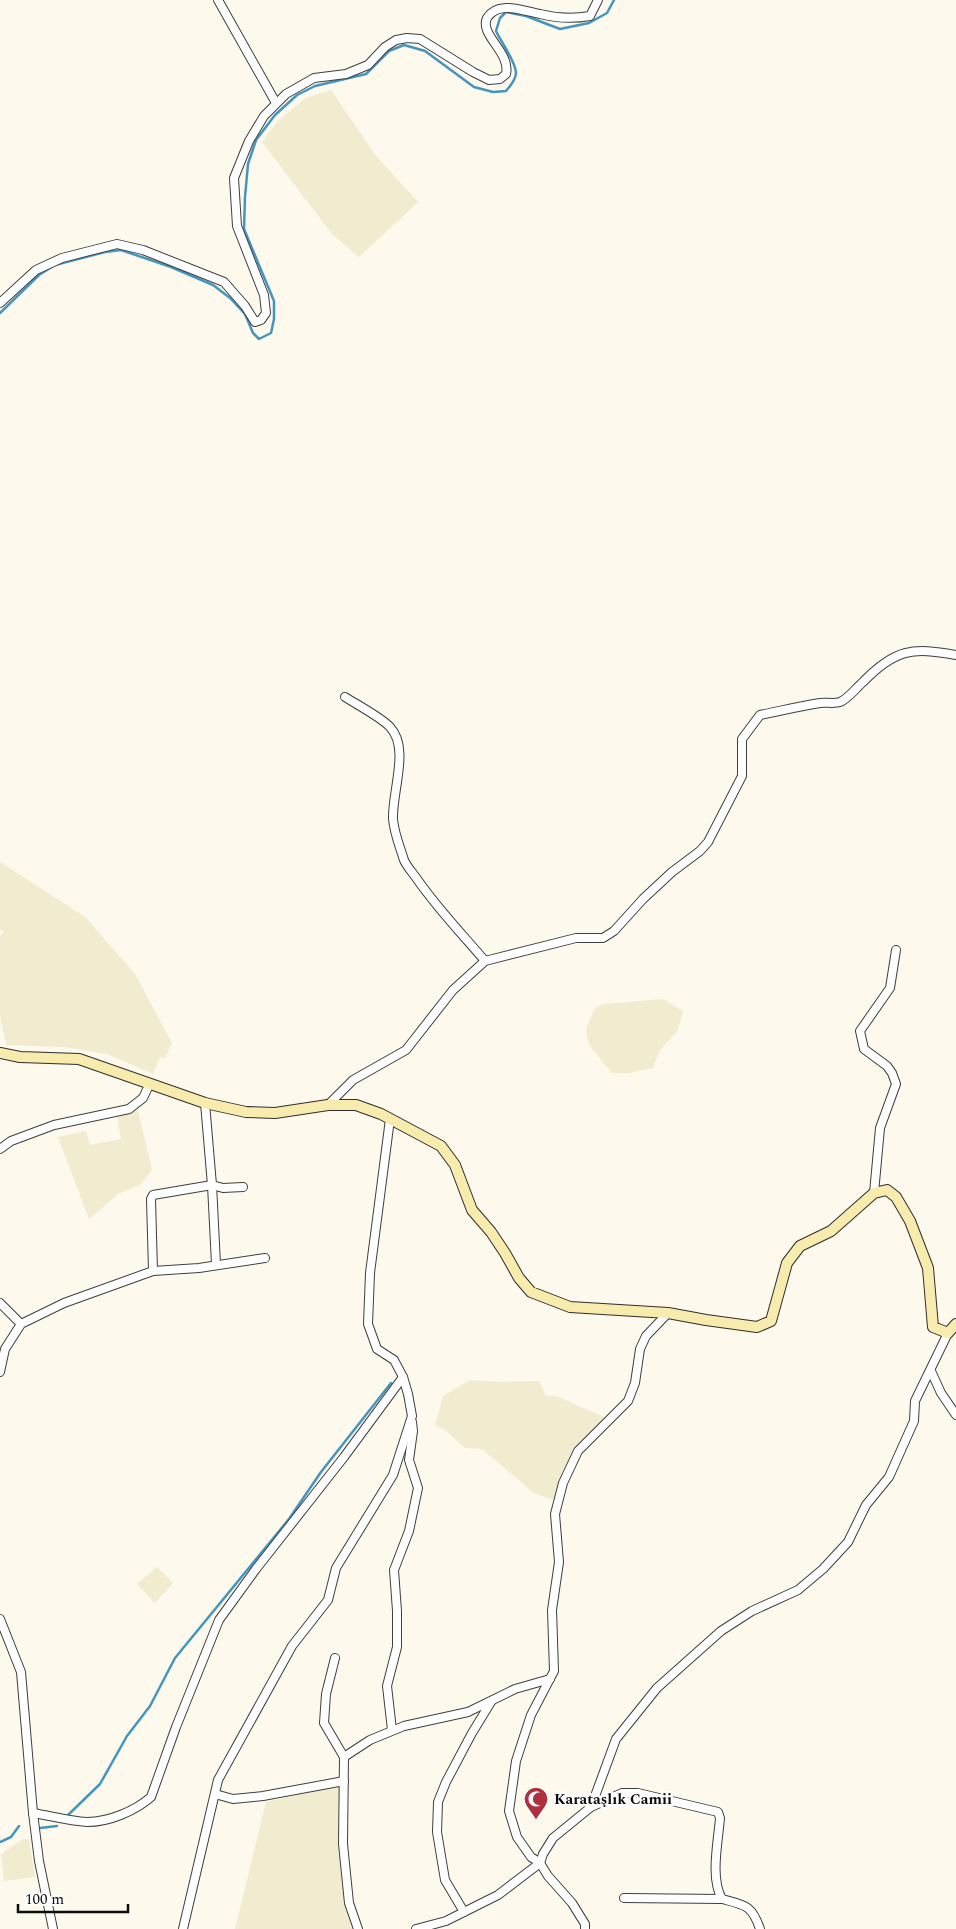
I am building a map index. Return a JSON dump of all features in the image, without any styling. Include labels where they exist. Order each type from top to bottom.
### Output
[{"type":"street","points":[[218,0],[276,104]]},
{"type":"street","points":[[0,304],[36,270],[62,258],[117,244],[143,250],[224,282],[245,306],[255,322],[261,320],[266,313],[264,295],[237,226],[234,178],[249,142],[264,116],[286,94],[314,78],[346,74],[368,65],[385,47],[396,40],[407,38],[420,40],[467,69],[490,80],[500,79],[506,74],[507,60],[487,29],[486,22],[488,16],[493,11],[504,6],[513,6],[539,14],[578,18],[590,16],[598,0]]},
{"type":"street","points":[[328,1105],[352,1080],[406,1050],[453,990],[485,961],[576,938],[603,938],[614,931],[672,872],[700,851],[708,842],[742,776],[742,739],[760,715],[822,703],[840,702],[880,664],[896,655],[910,651],[933,651],[956,655]]},
{"type":"street","points":[[345,698],[389,725],[396,736],[400,745],[400,760],[395,788],[393,819],[395,832],[405,862],[425,891],[485,961]]},
{"type":"street","points":[[874,1193],[880,1128],[896,1084],[886,1066],[864,1049],[860,1031],[890,988],[896,950]]},
{"type":"street","points":[[0,1053],[20,1057],[79,1059],[205,1103],[246,1112],[276,1113],[328,1105],[356,1105],[390,1119],[441,1146],[455,1165],[472,1210],[491,1232],[519,1278],[531,1292],[570,1307],[668,1313],[757,1327],[771,1321],[787,1263],[800,1246],[831,1231],[874,1193],[887,1190],[896,1197],[910,1221],[928,1268],[933,1327],[948,1333]]},
{"type":"street","points":[[0,1149],[11,1141],[54,1125],[129,1109],[143,1098],[150,1083]]},
{"type":"street","points":[[205,1103],[216,1264]]},
{"type":"street","points":[[390,1119],[370,1273],[368,1324],[377,1349],[394,1360],[403,1377],[412,1416],[413,1431],[409,1460],[418,1488],[409,1531],[394,1570],[397,1647],[387,1686],[392,1730]]},
{"type":"street","points":[[153,1271],[151,1199],[153,1196],[157,1193],[212,1185],[223,1188],[243,1187]]},
{"type":"street","points":[[0,1372],[5,1349],[21,1324],[64,1303],[153,1271],[199,1268],[265,1258]]},
{"type":"street","points":[[0,1302],[21,1324]]},
{"type":"street","points":[[585,1929],[585,1924],[572,1904],[548,1876],[540,1863],[531,1857],[518,1837],[509,1811],[516,1761],[531,1715],[554,1671],[552,1610],[559,1562],[555,1514],[562,1483],[578,1451],[628,1401],[635,1383],[640,1349],[646,1336],[668,1313]]},
{"type":"street","points":[[591,1807],[616,1738],[657,1688],[721,1631],[752,1611],[798,1590],[823,1569],[848,1542],[866,1506],[889,1477],[914,1421],[915,1400],[948,1333],[956,1324]]},
{"type":"street","points":[[931,1370],[940,1393],[956,1415]]},
{"type":"street","points":[[33,1813],[88,1822],[123,1815],[143,1804],[151,1797],[176,1727],[219,1620],[403,1377]]},
{"type":"street","points":[[182,1929],[218,1780],[292,1646],[328,1600],[336,1568],[394,1476],[412,1416]]},
{"type":"street","points":[[0,1619],[21,1672],[33,1813],[39,1861],[53,1929]]},
{"type":"street","points":[[335,1658],[326,1694],[324,1723],[344,1757],[343,1844],[349,1903],[358,1929]]},
{"type":"street","points":[[344,1757],[370,1740],[392,1730],[468,1712],[515,1689],[550,1679]]},
{"type":"street","points":[[464,1912],[445,1880],[437,1832],[438,1802],[446,1782],[491,1702]]},
{"type":"street","points":[[215,1794],[233,1799],[263,1796],[344,1781]]},
{"type":"street","points":[[416,1929],[446,1921],[498,1895],[540,1863],[553,1838],[591,1807],[622,1793],[638,1793],[718,1812],[720,1818],[715,1876],[718,1892],[722,1899]]},
{"type":"street","points":[[624,1898],[722,1899],[747,1906],[755,1915],[760,1929]]},
{"type":"shaded area","points":[[331,90],[376,156],[418,202],[359,257],[332,234],[262,142],[278,121],[306,98]]},
{"type":"shaded area","points":[[0,862],[85,917],[135,974],[172,1043],[165,1058],[160,1057],[153,1074],[107,1054],[63,1047],[6,1045],[0,1016],[0,936],[4,932],[0,929]]},
{"type":"shaded area","points":[[663,999],[683,1011],[678,1030],[660,1050],[653,1068],[629,1073],[612,1073],[589,1045],[586,1029],[595,1008],[604,1004]]},
{"type":"shaded area","points":[[138,1111],[152,1170],[140,1185],[118,1194],[89,1219],[58,1137],[86,1131],[90,1145],[121,1139],[117,1117]]},
{"type":"shaded area","points":[[470,1380],[502,1382],[539,1381],[546,1396],[556,1396],[606,1418],[576,1448],[560,1479],[553,1500],[534,1493],[482,1449],[465,1448],[446,1431],[435,1425],[443,1396]]},
{"type":"shaded area","points":[[157,1567],[173,1583],[155,1603],[137,1584]]},
{"type":"shaded area","points":[[342,1785],[340,1845],[355,1929],[235,1929],[266,1802]]},
{"type":"shaded area","points":[[23,1839],[29,1839],[35,1877],[4,1881],[1,1854]]},
{"type":"waterway","points":[[0,313],[39,275],[55,265],[105,252],[121,250],[171,267],[213,285],[230,298],[245,314],[253,333],[259,339],[271,333],[274,319],[274,301],[244,229],[248,164],[256,140],[275,115],[297,95],[315,86],[366,74],[389,51],[404,45],[425,51],[474,87],[493,92],[506,91],[516,76],[511,58],[496,31],[500,18],[506,12],[526,16],[560,29],[589,23],[607,13],[614,0]]},
{"type":"waterway","points":[[67,1816],[100,1784],[127,1736],[150,1706],[175,1658],[289,1519],[321,1472],[391,1383]]},
{"type":"waterway","points":[[0,1842],[11,1837],[19,1826]]},
{"type":"waterway","points":[[40,1828],[57,1826]]},
{"type":"place","name":"Karataşlık Camii","points":[[536,1820]]}]
